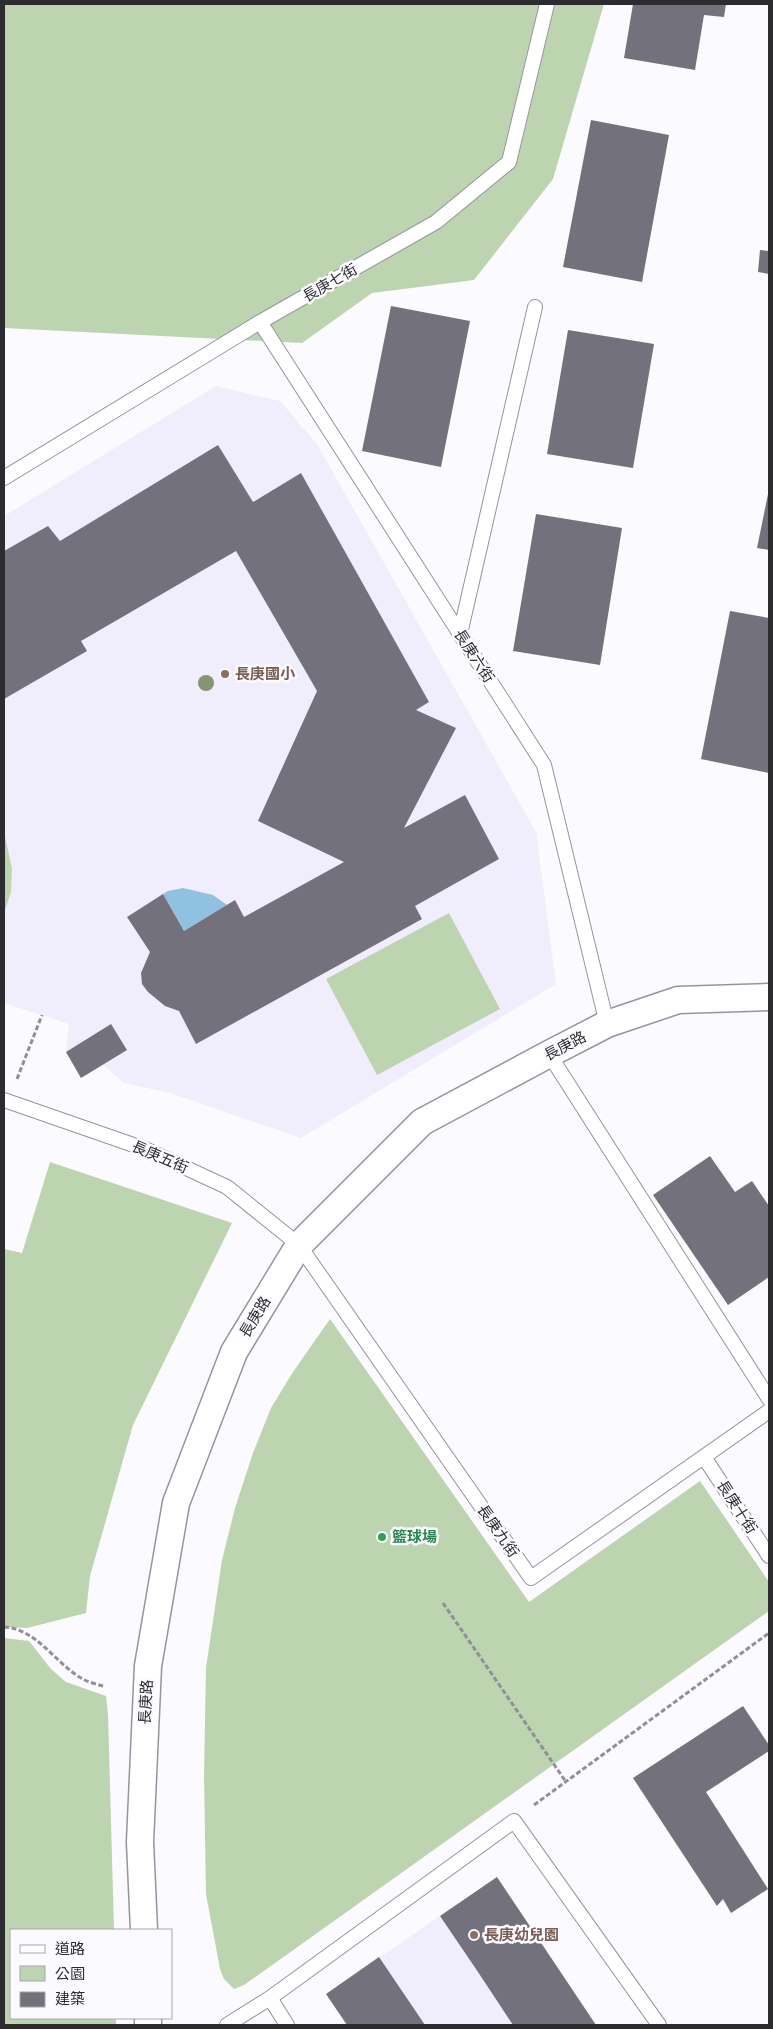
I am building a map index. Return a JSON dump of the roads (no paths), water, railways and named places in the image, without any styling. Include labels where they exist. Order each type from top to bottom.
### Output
[{"type":"street","name":"長庚路","points":[[144,1929],[140,1842],[148,1666],[176,1503],[234,1352],[299,1245],[422,1122],[549,1054],[607,1024],[678,1000],[769,997]]},
{"type":"lane","name":"長庚七街","points":[[4,478],[260,322],[436,222],[509,162],[547,4]]},
{"type":"lane","points":[[460,634],[535,307]]},
{"type":"lane","name":"長庚六街","points":[[260,322],[544,765],[607,1024]]},
{"type":"lane","points":[[549,1054],[769,1399]]},
{"type":"lane","name":"長庚五街","points":[[6,1100],[145,1149],[227,1187],[299,1245]]},
{"type":"lane","name":"長庚九街","points":[[299,1245],[531,1578],[769,1411]]},
{"type":"lane","name":"長庚十街","points":[[704,1457],[769,1556]]},
{"type":"lane","points":[[227,2025],[270,1998],[514,1821],[659,2025]]},
{"type":"lane","points":[[270,1998],[287,2025]]},
{"type":"water","points":[[183,888],[213,895],[227,905],[184,931],[163,894]]},
{"type":"place","name":"長庚國小","points":[[225,674]]},
{"type":"place","name":"籃球場","points":[[382,1537]]},
{"type":"place","name":"長庚幼兒園","points":[[474,1935]]}]
